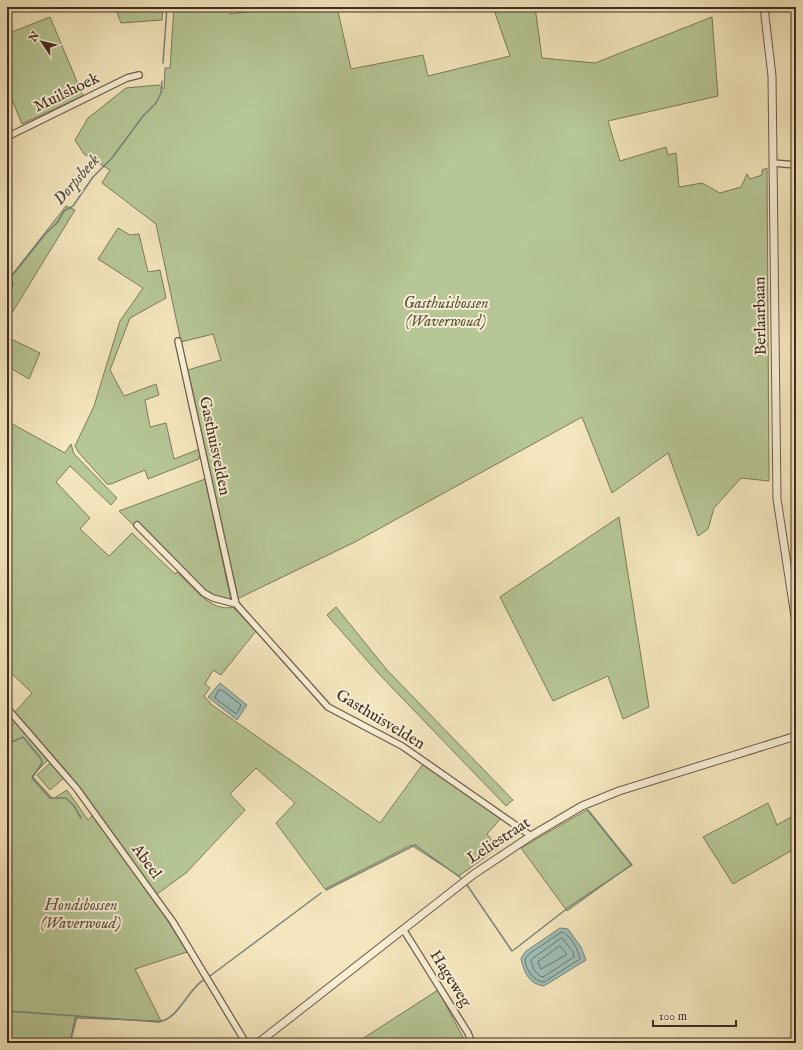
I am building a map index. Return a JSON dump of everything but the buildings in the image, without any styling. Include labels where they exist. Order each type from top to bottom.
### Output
[{"type":"street","name":"Berlaarbaan","points":[[764,7],[772,76],[777,499],[796,624]]},
{"type":"street","name":"Muilshoek","points":[[7,137],[128,78],[138,75]]},
{"type":"street","points":[[773,163],[796,165]]},
{"type":"street","name":"Gasthuisvelden","points":[[178,341],[236,604],[328,707],[402,746],[531,836]]},
{"type":"street","points":[[137,525],[204,593],[213,598],[236,604]]},
{"type":"street","name":"Abeel","points":[[7,708],[77,788],[168,916],[208,978],[246,1043]]},
{"type":"street","name":"Leliestraat","points":[[258,1043],[474,874],[531,836],[582,806],[619,791],[796,736]]},
{"type":"street","name":"Hageweg","points":[[403,930],[468,1033],[472,1043]]},
{"type":"green space","points":[[115,7],[163,7],[162,20],[121,23]]},
{"type":"green space","name":"Gasthuisbossen (Waverwoud)","points":[[174,7],[229,7],[230,14],[267,9],[267,7],[337,7],[351,69],[423,55],[428,76],[510,56],[493,7],[535,7],[542,58],[595,63],[712,17],[718,96],[608,121],[620,161],[666,147],[668,155],[676,153],[679,187],[702,183],[720,193],[741,187],[747,174],[750,179],[762,175],[762,170],[767,168],[769,481],[741,478],[714,508],[708,529],[698,536],[668,453],[612,493],[582,417],[355,542],[237,599],[188,370],[221,360],[213,334],[181,342],[156,224],[102,183],[110,170],[84,154],[75,140],[88,118],[126,88],[159,85],[164,89],[165,68],[170,68]]},
{"type":"green space","points":[[50,17],[83,96],[22,124],[7,88],[7,34]]},
{"type":"green space","points":[[66,206],[75,210],[7,321],[7,281]]},
{"type":"green space","points":[[118,228],[130,235],[139,234],[148,272],[160,270],[166,298],[130,318],[110,370],[124,396],[156,384],[159,395],[145,400],[150,427],[166,423],[174,459],[200,449],[199,459],[148,479],[145,470],[111,484],[107,484],[79,453],[75,446],[94,406],[120,321],[143,288],[98,259]]},
{"type":"green space","points":[[7,337],[40,353],[29,379],[7,366]]},
{"type":"green space","name":"Hondsbossen (Waverwoud)","points":[[7,421],[65,453],[71,444],[74,454],[117,498],[111,505],[70,466],[56,482],[90,518],[80,529],[109,556],[132,533],[175,574],[177,572],[202,597],[217,606],[225,608],[233,607],[256,631],[221,675],[213,670],[205,684],[210,688],[204,696],[212,705],[380,823],[423,764],[502,817],[487,834],[498,848],[459,876],[411,845],[325,889],[276,823],[295,803],[256,768],[230,794],[245,810],[186,873],[153,897],[187,952],[135,969],[161,1021],[75,1018],[70,1043],[7,1043],[7,727],[18,721],[48,760],[32,776],[53,799],[67,790],[88,820],[96,812],[69,774],[15,712],[32,693],[7,669]]},
{"type":"green space","points":[[205,479],[231,600],[217,601],[196,580],[172,563],[119,511]]},
{"type":"green space","points":[[619,517],[649,707],[623,719],[608,676],[553,701],[500,597]]},
{"type":"green space","points":[[336,607],[387,670],[513,800],[506,806],[379,674],[327,615]]},
{"type":"green space","points":[[49,764],[51,764],[64,778],[50,790],[37,775]]},
{"type":"green space","points":[[768,803],[777,825],[796,814],[796,848],[733,884],[703,837]]},
{"type":"green space","points":[[587,810],[631,865],[567,911],[521,848]]},
{"type":"green space","points":[[438,990],[466,1043],[351,1043],[359,1041]]},
{"type":"water","points":[[220,683],[247,705],[237,720],[208,697]]},
{"type":"water","points":[[560,928],[568,929],[581,947],[586,960],[544,986],[534,983],[528,977],[521,958],[526,951]]},
{"type":"waterway","name":"Dorpsbeek","points":[[163,63],[167,7]]},
{"type":"waterway","name":"Dorpsbeek","points":[[7,291],[13,284],[11,277],[47,232],[57,223],[64,211],[73,206],[93,177],[112,158],[143,116],[156,103],[161,93],[162,81]]},
{"type":"waterway","points":[[7,744],[23,737],[41,759],[42,763],[32,778],[50,798],[66,798],[74,806],[81,818]]},
{"type":"waterway","points":[[467,885],[512,951],[569,907],[632,865],[588,810]]},
{"type":"waterway","points":[[326,890],[415,845],[461,878]]},
{"type":"waterway","points":[[210,976],[321,893]]},
{"type":"waterway","points":[[7,1011],[159,1022],[173,1015],[193,989],[205,979]]},
{"type":"waterway","points":[[70,1043],[77,1016]]}]
